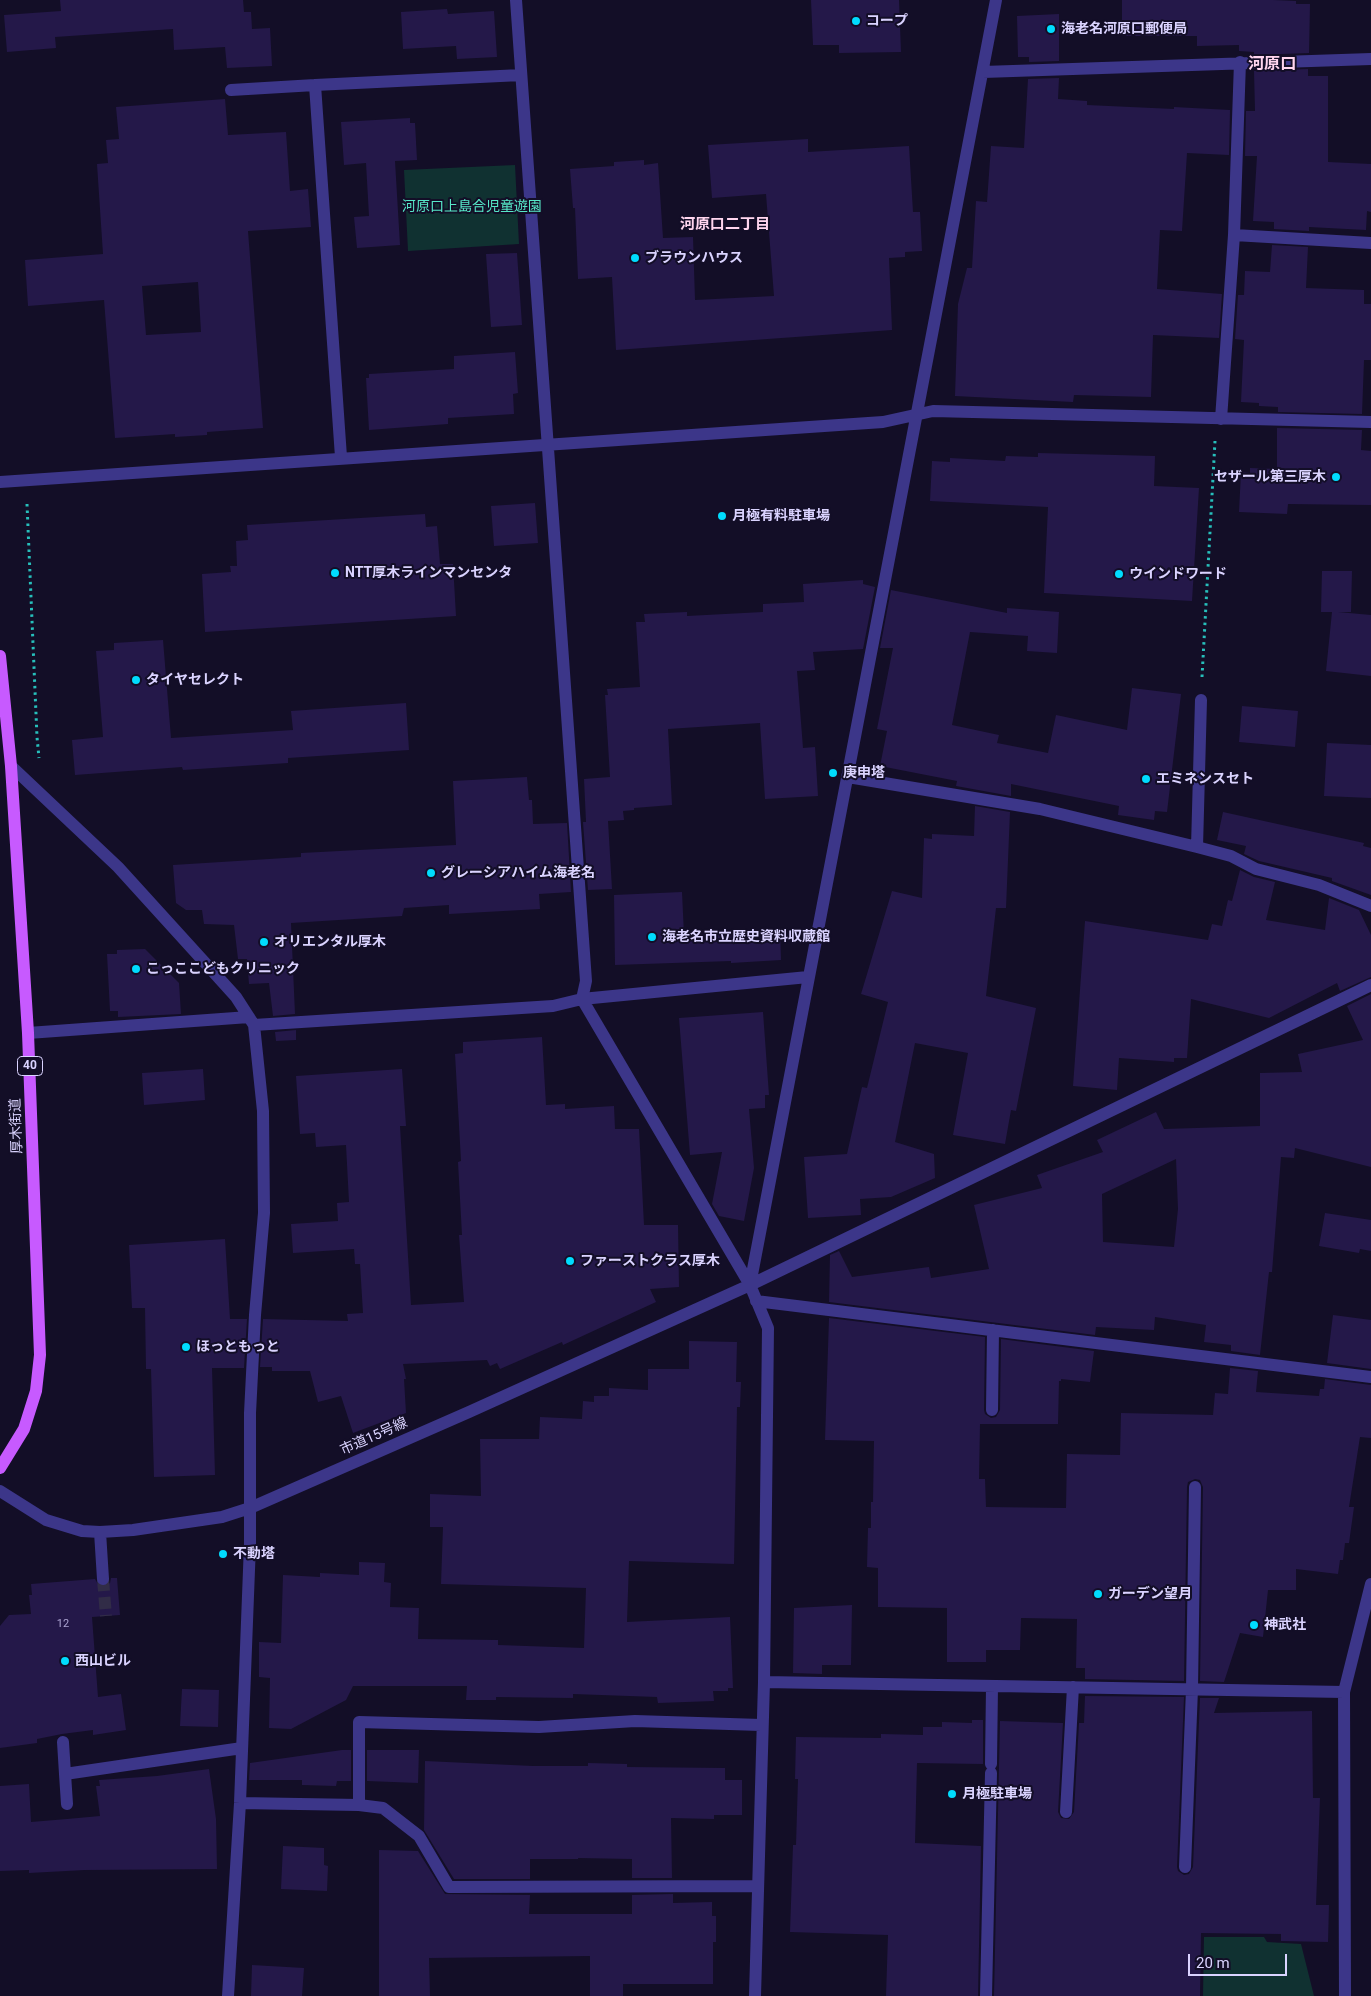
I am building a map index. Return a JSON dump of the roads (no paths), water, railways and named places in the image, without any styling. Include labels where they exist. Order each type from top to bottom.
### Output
[{"type":"main road","name":"厚木街道","points":[[0,656],[11,766],[28,1033],[40,1355],[36,1391],[24,1429],[0,1468]]},
{"type":"street","points":[[516,0],[525,148],[586,981],[582,999],[750,1286],[768,1328],[764,1682],[761,1724],[755,1996]]},
{"type":"street","points":[[750,1286],[996,0]]},
{"type":"street","points":[[983,72],[1371,59]]},
{"type":"street","points":[[1221,419],[1234,235],[1240,62]]},
{"type":"street","points":[[231,90],[522,75]]},
{"type":"street","points":[[315,85],[341,457]]},
{"type":"street","points":[[1234,235],[1371,243]]},
{"type":"street","points":[[0,482],[341,457],[883,422],[933,412],[1371,422]]},
{"type":"street","points":[[1197,847],[1201,700]]},
{"type":"street","points":[[11,766],[118,867],[217,976],[251,1021],[263,1111],[264,1213],[255,1316],[250,1413],[250,1508],[240,1803],[228,1996]]},
{"type":"street","points":[[848,776],[1040,809],[1197,847],[1231,856],[1256,869],[1319,885],[1371,906]]},
{"type":"street","points":[[28,1033],[553,1006],[582,999],[808,977]]},
{"type":"street","name":"市道15号線","points":[[0,1490],[46,1520],[82,1531],[133,1530],[222,1517],[250,1508],[750,1286],[1371,985]]},
{"type":"street","points":[[756,1301],[1371,1377]]},
{"type":"street","points":[[992,1330],[992,1410]]},
{"type":"street","points":[[1185,1867],[1192,1689],[1194,1487]]},
{"type":"street","points":[[100,1532],[103,1579]]},
{"type":"street","points":[[1345,1996],[1344,1692],[1371,1584]]},
{"type":"street","points":[[764,1682],[1344,1692]]},
{"type":"street","points":[[986,1996],[992,1686]]},
{"type":"street","points":[[1066,1812],[1073,1687]]},
{"type":"street","points":[[359,1805],[359,1722],[539,1727],[635,1721],[761,1724]]},
{"type":"street","points":[[63,1742],[67,1804]]},
{"type":"street","points":[[65,1774],[242,1748]]},
{"type":"street","points":[[240,1803],[359,1805],[384,1808],[419,1836],[449,1887],[757,1886]]},
{"type":"tunnel","points":[[103,1579],[106,1616]]},
{"type":"place","name":"コープ","points":[[856,21]]},
{"type":"place","name":"海老名河原口郵便局","points":[[1051,29]]},
{"type":"place","name":"ブラウンハウス","points":[[635,258]]},
{"type":"place","name":"セザール第三厚木","points":[[1336,477]]},
{"type":"place","name":"月極有料駐車場","points":[[722,516]]},
{"type":"place","name":"NTT厚木ラインマンセンタ","points":[[335,573]]},
{"type":"place","name":"ウインドワード","points":[[1119,574]]},
{"type":"place","name":"タイヤセレクト","points":[[136,680]]},
{"type":"place","name":"庚申塔","points":[[833,773]]},
{"type":"place","name":"エミネンスセト","points":[[1146,779]]},
{"type":"place","name":"グレーシアハイム海老名","points":[[431,873]]},
{"type":"place","name":"海老名市立歴史資料収蔵館","points":[[652,937]]},
{"type":"place","name":"オリエンタル厚木","points":[[264,942]]},
{"type":"place","name":"こっここどもクリニック","points":[[136,969]]},
{"type":"place","name":"ファーストクラス厚木","points":[[570,1261]]},
{"type":"place","name":"ほっともっと","points":[[186,1347]]},
{"type":"place","name":"不動塔","points":[[223,1554]]},
{"type":"place","name":"ガーデン望月","points":[[1098,1594]]},
{"type":"place","name":"神武社","points":[[1254,1625]]},
{"type":"place","name":"西山ビル","points":[[65,1661]]},
{"type":"place","name":"月極駐車場","points":[[952,1794]]},
{"type":"district","name":"河原口","points":[[1272,65]]},
{"type":"district","name":"河原口二丁目","points":[[725,225]]},
{"type":"park label","name":"河原口上島合児童遊園","points":[[472,207]]}]
